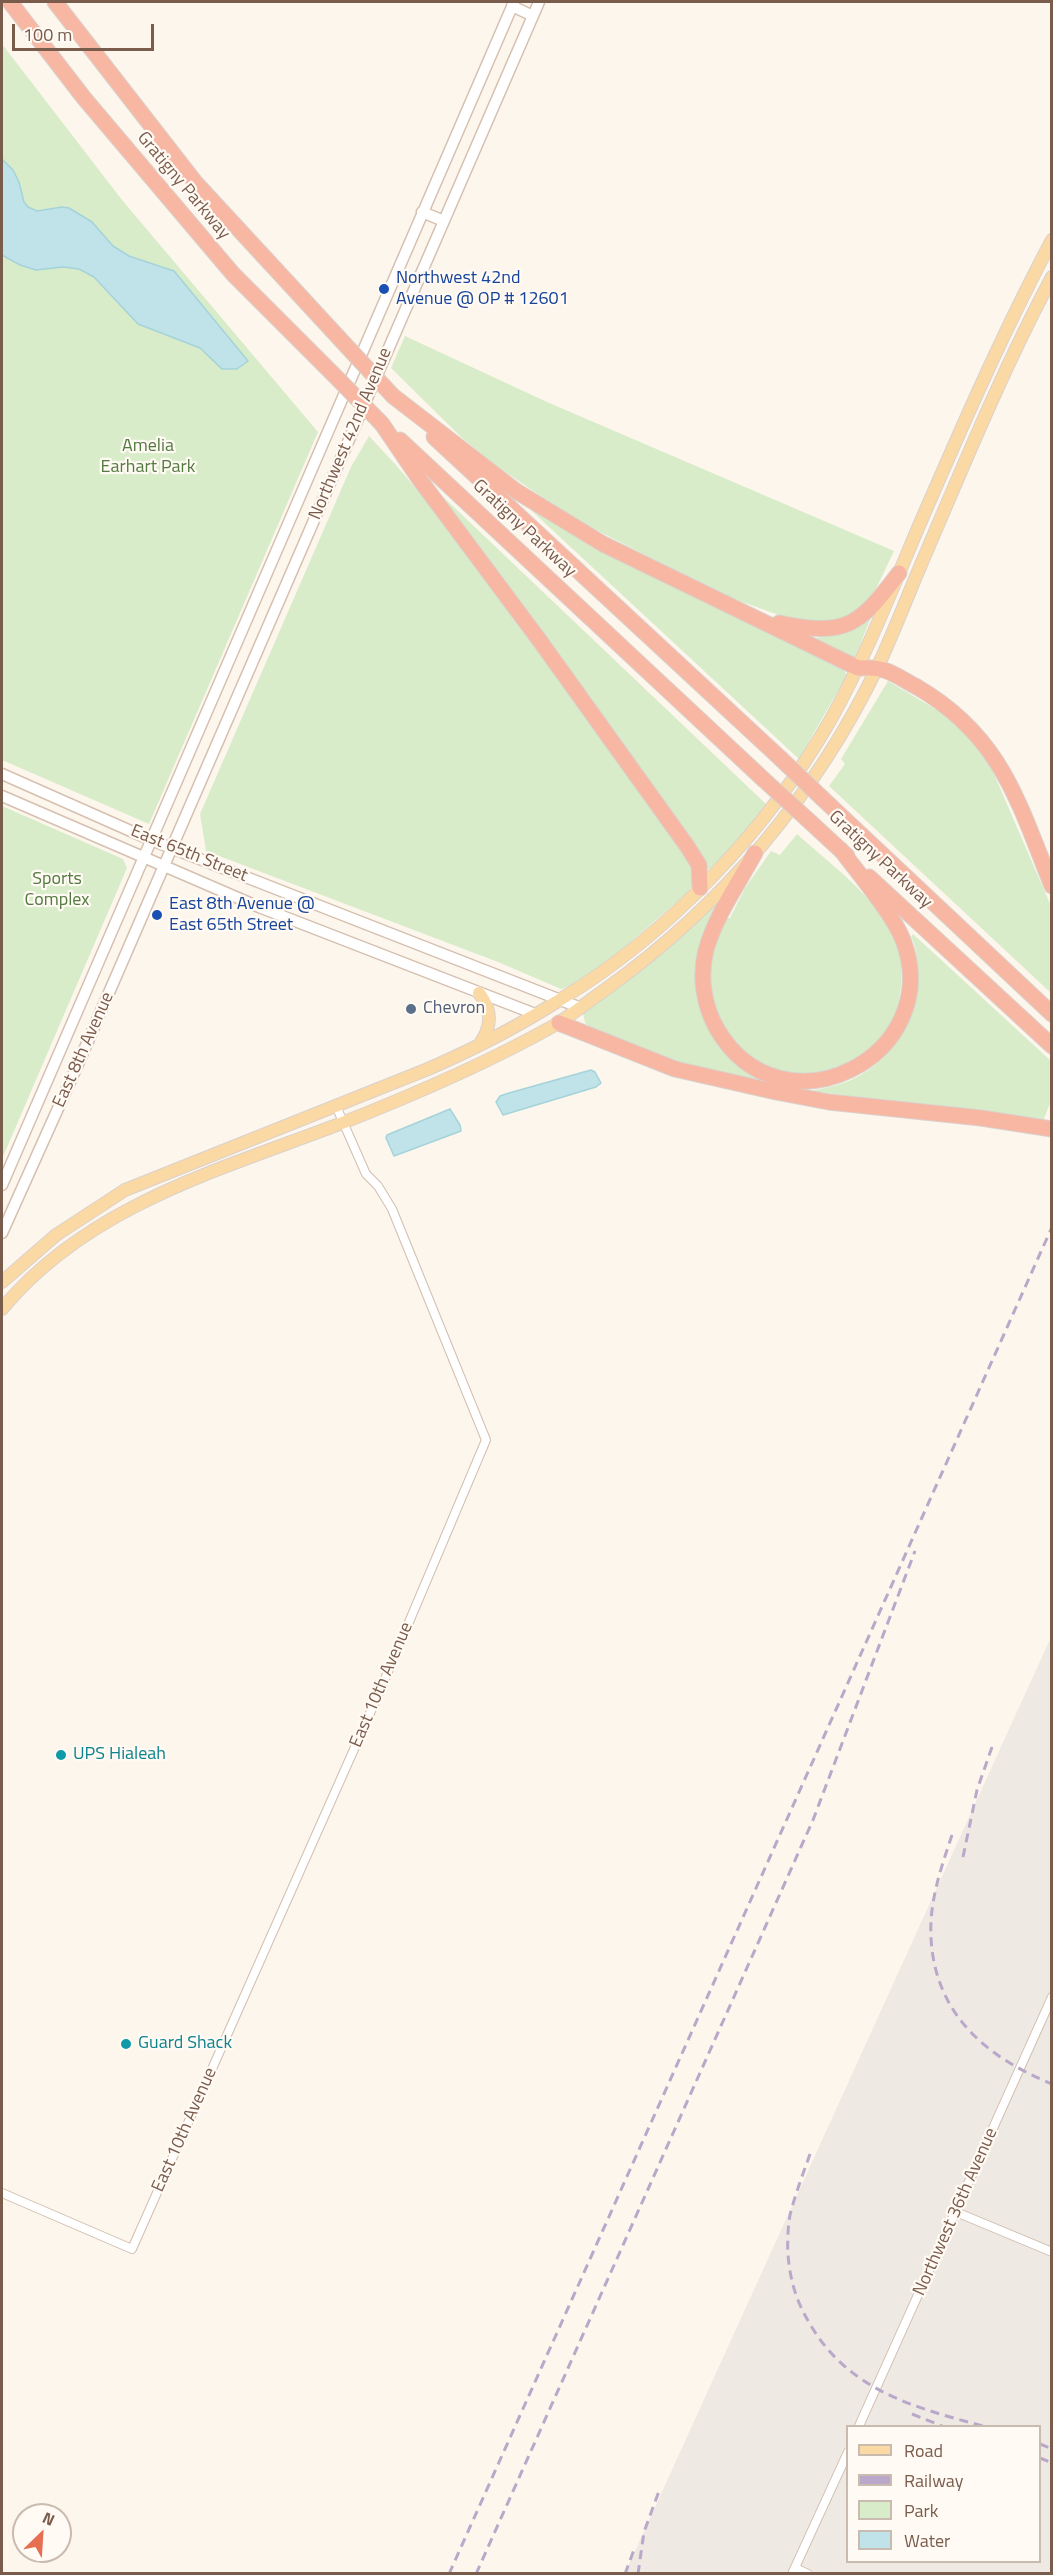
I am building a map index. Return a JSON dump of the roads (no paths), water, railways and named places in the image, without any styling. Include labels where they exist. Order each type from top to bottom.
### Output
[{"type":"highway","name":"Gratigny Parkway","points":[[10,2],[84,98],[233,274],[382,424],[1052,1046]]},
{"type":"highway","name":"Gratigny Parkway","points":[[55,2],[195,182],[393,396],[452,455],[780,758],[1052,1014]]},
{"type":"highway","points":[[393,396],[516,490],[603,544],[858,668],[878,666],[953,711],[978,735],[993,754],[1013,792],[1052,886]]},
{"type":"highway","points":[[382,424],[420,480],[540,641],[687,846],[699,865],[700,888]]},
{"type":"highway","points":[[757,619],[808,629],[830,630],[846,626],[866,613],[899,573]]},
{"type":"highway","points":[[755,853],[719,918],[706,951],[702,976],[708,1013],[723,1038],[741,1059],[766,1075],[795,1081],[816,1081],[843,1075],[863,1065],[877,1052],[901,1021],[908,996],[909,966],[903,939],[841,850]]},
{"type":"highway","points":[[559,1023],[675,1070],[776,1092],[912,1112],[1044,1127]]},
{"type":"main road","name":"Northwest 42nd Avenue","points":[[164,867],[539,2]]},
{"type":"main road","name":"Northwest 42nd Avenue","points":[[151,840],[513,4]]},
{"type":"main road","points":[[513,4],[533,16]]},
{"type":"main road","points":[[422,212],[444,221]]},
{"type":"main road","points":[[2,1281],[56,1235],[125,1191],[428,1069],[477,1047],[561,1000],[631,950],[700,888],[733,854],[799,767],[829,721],[858,668],[977,392],[1052,240]]},
{"type":"main road","points":[[2,1309],[42,1268],[118,1214],[210,1172],[343,1122],[463,1072],[559,1023],[634,969],[713,900],[755,853],[818,771],[845,727],[878,666],[991,403],[1052,277]]},
{"type":"main road","name":"East 65th Street","points":[[2,774],[151,840],[581,1008]]},
{"type":"main road","name":"East 65th Street","points":[[2,796],[270,911],[559,1023]]},
{"type":"main road","name":"East 8th Avenue","points":[[2,1185],[151,840]]},
{"type":"main road","name":"East 8th Avenue","points":[[2,1233],[164,867]]},
{"type":"main road","points":[[477,1047],[488,1031],[490,1017],[487,1004],[479,993]]},
{"type":"main road","points":[[58,1055],[78,1064]]},
{"type":"street","name":"East 10th Avenue","points":[[2,2193],[132,2249],[379,1693],[486,1440],[392,1209],[378,1186],[366,1174],[336,1106]]},
{"type":"street","name":"Northwest 36th Avenue","points":[[860,2425],[1052,1997]]},
{"type":"street","points":[[956,2212],[1052,2252]]},
{"type":"street","points":[[808,2574],[794,2571],[846,2456]]},
{"type":"water","points":[[2,159],[13,170],[24,202],[28,207],[37,211],[69,208],[92,222],[113,246],[129,256],[174,271],[248,361],[237,369],[222,369],[200,348],[138,324],[94,277],[79,269],[63,267],[36,270],[20,265],[2,255]]},
{"type":"water","points":[[591,1070],[595,1072],[601,1083],[596,1087],[503,1115],[496,1102],[500,1096]]},
{"type":"water","points":[[450,1109],[461,1131],[394,1156],[386,1138],[387,1135]]},
{"type":"railway","points":[[449,2574],[1052,1227]]},
{"type":"railway","points":[[476,2574],[813,1820],[915,1551]]},
{"type":"railway","points":[[963,1857],[977,1790],[992,1747]]},
{"type":"railway","points":[[952,1835],[937,1885],[931,1925],[935,1965],[942,1989],[968,2029],[986,2046],[1028,2073],[1052,2084]]},
{"type":"railway","points":[[810,2154],[790,2215],[788,2250],[790,2273],[796,2295],[815,2333],[833,2355],[853,2373],[876,2388],[926,2410],[979,2425]]},
{"type":"railway","points":[[912,2414],[940,2425]]},
{"type":"railway","points":[[1041,2444],[1052,2449]]},
{"type":"railway","points":[[1041,2458],[1052,2463]]},
{"type":"railway","points":[[638,2574],[644,2532],[659,2491]]},
{"type":"railway","points":[[625,2574],[635,2547]]},
{"type":"place","name":"Northwest 42nd Avenue @ OP # 12601","points":[[384,289]]},
{"type":"place","name":"East 8th Avenue @ East 65th Street","points":[[157,915]]},
{"type":"place","name":"Chevron","points":[[411,1009]]},
{"type":"place","name":"UPS Hialeah","points":[[61,1755]]},
{"type":"place","name":"Guard Shack","points":[[126,2044]]},
{"type":"park label","name":"Amelia Earhart Park","points":[[148,457]]},
{"type":"park label","name":"Sports Complex","points":[[57,890]]}]
